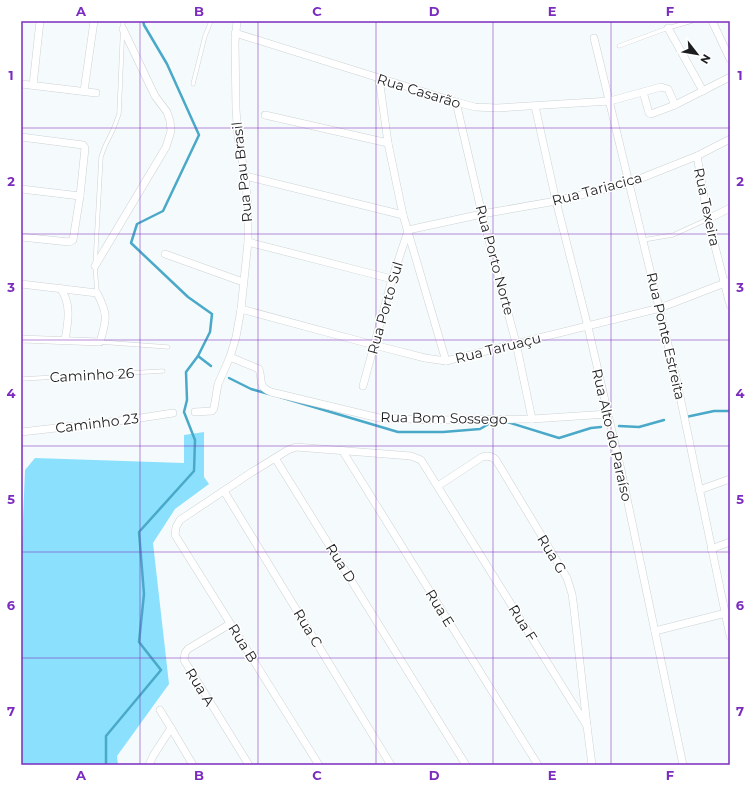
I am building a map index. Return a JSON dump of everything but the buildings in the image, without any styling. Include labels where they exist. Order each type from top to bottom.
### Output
[{"type":"street","points":[[33,85],[40,21]]},
{"type":"street","points":[[84,91],[94,21]]},
{"type":"street","name":"Rua Pau Brasil","points":[[195,412],[212,411],[214,408],[218,384],[230,357],[236,337],[241,308],[248,242],[248,206],[245,176],[238,137],[235,33],[237,21]]},
{"type":"street","points":[[712,21],[730,58]]},
{"type":"street","points":[[668,28],[702,91]]},
{"type":"street","points":[[95,266],[166,147],[171,131],[167,112],[155,96],[123,29]]},
{"type":"street","name":"Rua Casarão","points":[[235,33],[467,106],[485,108],[610,101],[660,87],[669,91],[675,105]]},
{"type":"street","name":"Rua Ponte Estreita","points":[[594,38],[642,240],[660,308],[700,490],[711,549],[728,613],[730,636]]},
{"type":"street","points":[[643,92],[650,114],[675,105],[730,77]]},
{"type":"street","points":[[379,78],[388,143],[403,215],[446,361]]},
{"type":"street","points":[[21,84],[96,93]]},
{"type":"street","name":"Rua Porto Norte","points":[[456,102],[482,214],[516,343],[532,419]]},
{"type":"street","name":"Rua Alto do Paraíso","points":[[535,106],[556,201],[588,326],[608,414],[683,765]]},
{"type":"street","points":[[265,115],[388,143]]},
{"type":"street","points":[[21,137],[84,145],[85,148],[80,196],[74,238],[72,241],[21,237]]},
{"type":"street","name":"Rua Tariacica","points":[[408,230],[482,214],[556,201],[629,183],[696,156],[730,139]]},
{"type":"street","name":"Rua Texeira","points":[[696,156],[708,219],[727,283],[730,305]]},
{"type":"street","points":[[245,176],[403,215]]},
{"type":"street","points":[[21,189],[80,196]]},
{"type":"street","points":[[708,219],[730,208]]},
{"type":"street","name":"Rua Porto Sul","points":[[363,386],[392,279],[408,230]]},
{"type":"street","points":[[248,242],[392,279]]},
{"type":"street","points":[[165,254],[243,282]]},
{"type":"street","name":"Rua Taruaçu","points":[[241,308],[374,345],[425,358],[446,361],[660,308],[727,283]]},
{"type":"street","points":[[21,284],[97,293],[106,315],[105,326],[100,342],[21,339]]},
{"type":"street","points":[[60,288],[68,305],[68,323],[65,340]]},
{"type":"street","name":"Rua Bom Sossego","points":[[230,357],[259,368],[262,385],[265,389],[271,392],[379,418],[434,420],[532,419],[608,414]]},
{"type":"street","name":"Caminho 23","points":[[21,432],[127,420],[173,413]]},
{"type":"street","points":[[224,492],[252,472],[288,450],[296,447],[417,458],[425,465],[438,486]]},
{"type":"street","name":"Rua E","points":[[342,450],[538,765]]},
{"type":"street","name":"Rua G","points":[[438,486],[482,457],[493,457],[496,460],[557,561],[570,586],[587,726]]},
{"type":"street","name":"Rua D","points":[[275,458],[466,765]]},
{"type":"street","points":[[700,490],[730,479]]},
{"type":"street","name":"Rua F","points":[[438,486],[587,726],[592,765]]},
{"type":"street","name":"Rua B","points":[[224,492],[180,520],[174,532],[178,541],[319,765]]},
{"type":"street","name":"Rua C","points":[[224,492],[392,765]]},
{"type":"street","points":[[711,549],[730,542]]},
{"type":"street","points":[[655,631],[728,613]]},
{"type":"street","name":"Rua A","points":[[230,624],[188,649],[185,653],[184,660],[249,765]]},
{"type":"street","points":[[160,710],[193,765]]},
{"type":"street","points":[[149,765],[171,728]]},
{"type":"lane","points":[[97,293],[95,266],[101,157],[119,114],[123,21]]},
{"type":"lane","points":[[193,84],[205,36],[211,21]]},
{"type":"lane","points":[[619,46],[692,21]]},
{"type":"lane","points":[[642,240],[673,235],[708,219]]},
{"type":"lane","points":[[100,342],[168,347]]},
{"type":"lane","name":"Caminho 26","points":[[21,379],[163,371]]},
{"type":"shaded area","points":[[204,432],[204,477],[209,484],[175,509],[153,543],[169,684],[117,756],[118,765],[21,765],[21,568],[25,470],[35,458],[184,463],[184,435]]},
{"type":"waterway","points":[[106,765],[106,736],[161,670],[139,642],[144,594],[139,532],[194,471],[195,440],[184,412],[187,400],[186,372],[198,356],[210,332],[212,314],[188,297],[131,243],[137,224],[163,211],[199,135],[167,64],[143,21]]},
{"type":"waterway","points":[[198,356],[211,366]]},
{"type":"waterway","points":[[229,378],[251,389],[269,394]]},
{"type":"waterway","points":[[280,397],[398,432],[443,432],[480,429],[492,422]]},
{"type":"waterway","points":[[686,417],[714,411],[730,411]]},
{"type":"waterway","points":[[619,426],[639,427],[664,420]]},
{"type":"waterway","points":[[507,422],[559,438],[591,428],[601,427]]}]
